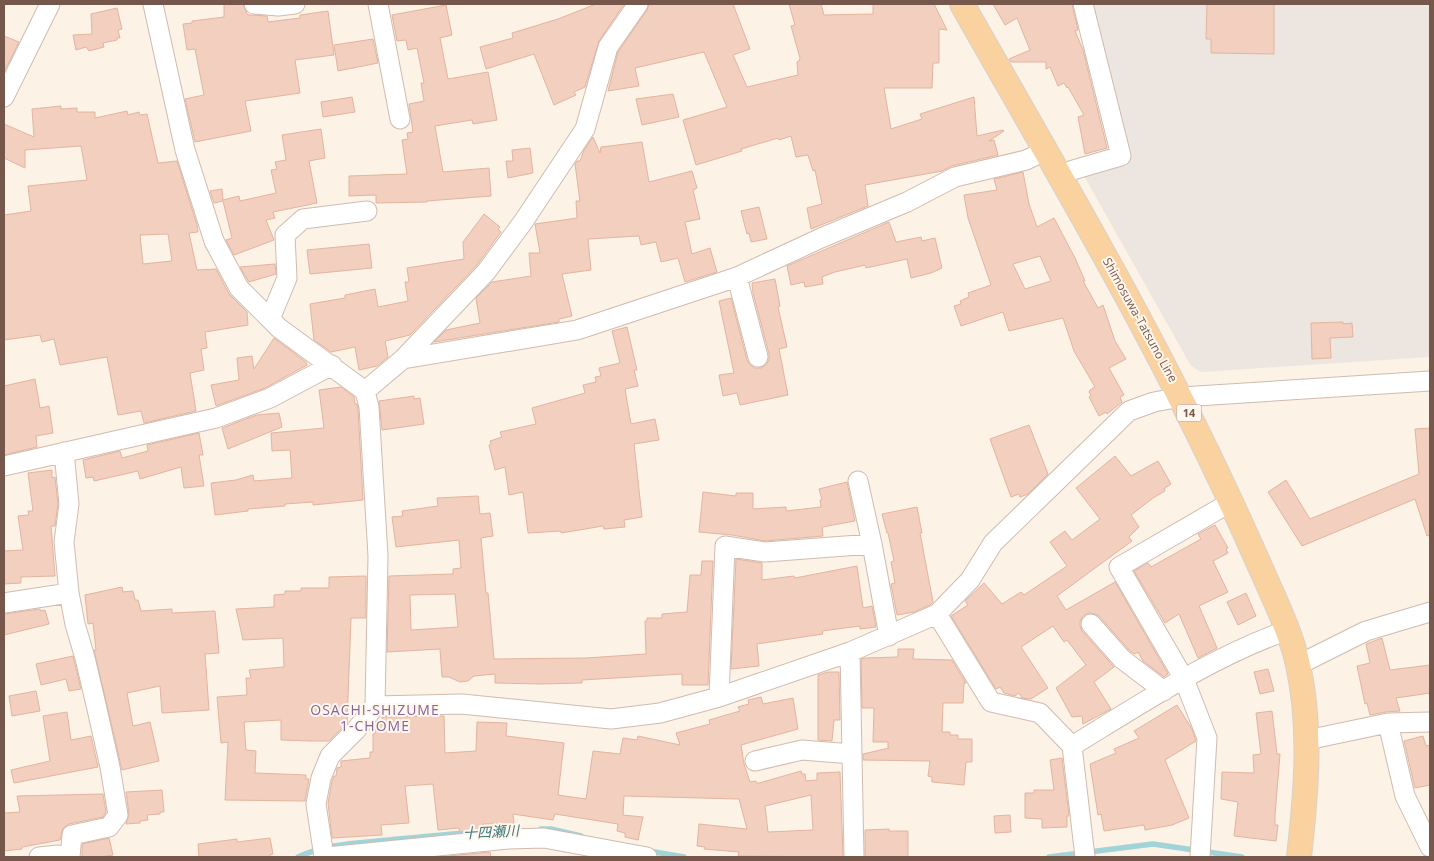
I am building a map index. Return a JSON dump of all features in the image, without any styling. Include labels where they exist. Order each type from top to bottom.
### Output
[{"type":"main road","name":"Shimosuwa-Tatsuno Line","points":[[962,4],[1061,176],[1181,397],[1231,502],[1288,630],[1298,665],[1304,701],[1307,740],[1299,857]]},
{"type":"street","points":[[4,97],[50,4]]},
{"type":"street","points":[[153,4],[185,150],[214,241],[239,288],[279,328],[365,391],[369,407],[378,556],[375,706],[356,730],[330,756],[321,778],[316,804],[325,857],[508,839],[544,838],[647,857]]},
{"type":"street","points":[[254,4],[278,6],[295,4]]},
{"type":"street","points":[[378,4],[400,118]]},
{"type":"street","points":[[365,391],[403,359],[486,272],[523,222],[585,129],[608,47],[638,4]]},
{"type":"street","points":[[1061,176],[1073,170],[1121,156],[1083,4]]},
{"type":"street","points":[[403,359],[577,330],[737,277],[821,238],[907,202],[954,177],[1026,160],[1046,151]]},
{"type":"street","points":[[270,319],[287,278],[285,235],[303,219],[367,211]]},
{"type":"street","points":[[737,277],[758,356]]},
{"type":"street","points":[[4,466],[216,418],[270,398],[332,365]]},
{"type":"street","points":[[375,706],[462,704],[611,719],[660,713],[719,697],[850,652],[937,614],[970,580],[993,543],[1129,412],[1154,402],[1181,397],[1430,381]]},
{"type":"street","points":[[64,452],[69,504],[64,542],[69,593],[110,767],[118,815],[109,827],[72,835],[70,857]]},
{"type":"street","points":[[858,482],[889,636]]},
{"type":"street","points":[[1200,857],[1207,738],[1184,679],[1119,567],[1231,502]]},
{"type":"street","points":[[719,697],[725,546],[765,552],[872,544]]},
{"type":"street","points":[[4,603],[69,593]]},
{"type":"street","points":[[1298,665],[1366,631],[1430,612]]},
{"type":"street","points":[[937,614],[991,702],[1040,713],[1072,746],[1085,857]]},
{"type":"street","points":[[1091,624],[1122,659],[1164,691]]},
{"type":"street","points":[[1072,746],[1184,679],[1265,638],[1288,630]]},
{"type":"street","points":[[850,652],[854,857]]},
{"type":"street","points":[[1307,740],[1388,723],[1430,722]]},
{"type":"street","points":[[1388,723],[1405,796],[1430,846]]},
{"type":"street","points":[[755,762],[802,750],[852,754]]},
{"type":"street","points":[[39,857],[58,855],[61,857]]},
{"type":"shaded area","points":[[1089,4],[1430,4],[1430,357],[1201,372],[1191,366],[1084,176],[1129,162]]},
{"type":"building","points":[[224,4],[243,4],[247,14],[267,16],[268,22],[300,18],[300,15],[328,11],[334,55],[295,60],[300,93],[245,101],[251,131],[195,142],[185,99],[204,95],[195,49],[187,50],[183,24],[224,17]]},
{"type":"building","points":[[596,4],[624,4],[599,41],[585,87],[574,92],[576,95],[554,105],[534,54],[486,69],[480,47],[513,38],[512,33],[558,19]]},
{"type":"building","points":[[649,4],[733,4],[750,49],[733,55],[747,87],[798,75],[797,62],[800,58],[791,26],[795,25],[789,4],[821,4],[824,15],[873,14],[873,4],[934,4],[947,30],[939,29],[939,63],[933,63],[932,88],[884,88],[891,129],[922,119],[920,114],[974,97],[977,136],[1004,131],[989,141],[994,140],[998,155],[952,166],[942,171],[865,185],[868,206],[811,229],[807,208],[822,204],[815,170],[813,171],[808,155],[796,157],[791,136],[741,149],[742,151],[696,165],[683,120],[727,107],[704,52],[635,68],[639,86],[608,91],[618,52],[647,10]]},
{"type":"building","points":[[993,4],[1072,4],[1078,30],[1075,31],[1083,50],[1107,148],[1085,154],[1078,117],[1084,115],[1068,87],[1064,83],[1058,86],[1050,67],[1046,69],[1046,62],[1011,62],[1009,59],[1030,50],[1017,18],[1005,25]]},
{"type":"building","points":[[1207,4],[1274,4],[1274,54],[1211,53],[1211,39],[1206,39]]},
{"type":"building","points":[[446,5],[452,35],[440,38],[448,79],[488,72],[497,120],[473,124],[472,120],[435,126],[443,172],[489,168],[491,196],[427,202],[376,203],[376,195],[349,196],[349,176],[407,174],[402,140],[408,139],[407,133],[413,132],[409,104],[424,101],[421,83],[424,83],[417,48],[408,50],[406,40],[397,41],[392,15]]},
{"type":"building","points":[[117,8],[122,29],[118,30],[120,38],[103,43],[104,47],[89,51],[86,47],[76,50],[73,35],[92,34],[91,14]]},
{"type":"building","points":[[4,36],[19,42],[4,72]]},
{"type":"building","points":[[373,39],[378,63],[338,71],[334,45]]},
{"type":"building","points":[[673,94],[679,117],[642,125],[636,99]]},
{"type":"building","points":[[352,97],[355,112],[323,117],[321,102]]},
{"type":"building","points":[[61,106],[61,109],[77,108],[77,112],[95,112],[95,118],[127,111],[128,115],[139,112],[140,115],[147,114],[158,163],[177,161],[197,225],[198,232],[189,233],[197,270],[216,269],[229,294],[247,312],[248,325],[205,332],[207,348],[201,349],[204,370],[190,373],[196,411],[144,423],[141,411],[118,415],[107,357],[60,365],[54,339],[42,342],[40,335],[4,340],[4,215],[31,211],[28,186],[87,180],[81,146],[25,150],[25,168],[4,158],[4,124],[34,137],[32,109]],"holes":[[[168,234],[172,261],[143,264],[140,235]]]},
{"type":"building","points":[[321,129],[325,158],[309,161],[317,203],[273,212],[275,218],[266,220],[274,240],[234,255],[226,240],[232,238],[223,201],[214,203],[210,191],[222,189],[223,200],[239,196],[240,201],[276,193],[271,170],[277,169],[275,162],[286,160],[282,135]]},
{"type":"building","points":[[593,137],[600,153],[601,147],[642,142],[649,182],[692,171],[697,188],[693,190],[700,219],[685,222],[692,254],[710,248],[717,272],[685,282],[678,258],[661,262],[656,242],[641,245],[639,236],[588,239],[591,270],[562,274],[572,316],[559,319],[559,322],[434,342],[446,330],[480,323],[476,298],[492,282],[531,276],[529,253],[540,253],[535,224],[577,218],[576,201],[580,201],[575,164],[577,161],[580,161],[584,150]]},
{"type":"building","points":[[530,148],[533,173],[508,178],[506,161],[513,161],[512,150]]},
{"type":"building","points":[[1023,172],[1029,204],[1037,227],[1054,218],[1075,258],[1085,281],[1083,281],[1098,308],[1103,305],[1115,341],[1126,359],[1109,368],[1124,395],[1120,397],[1122,402],[1107,414],[1106,412],[1099,416],[1089,397],[1091,396],[1090,390],[1095,387],[1074,351],[1063,318],[1009,331],[1003,312],[961,326],[954,306],[961,304],[960,301],[969,297],[968,293],[991,285],[968,218],[964,195],[997,190],[994,179]],"holes":[[[1040,256],[1051,281],[1025,289],[1013,264]]]},
{"type":"building","points":[[759,207],[767,239],[751,242],[741,211]]},
{"type":"building","points":[[484,214],[500,227],[498,229],[501,232],[477,265],[410,335],[385,341],[388,357],[377,366],[359,370],[355,347],[331,352],[314,340],[310,304],[345,298],[345,295],[375,289],[378,307],[408,301],[405,282],[409,282],[407,268],[464,259],[463,242]]},
{"type":"building","points":[[889,222],[896,242],[921,237],[922,241],[935,238],[942,268],[911,278],[907,259],[866,268],[865,265],[835,272],[822,277],[823,284],[805,287],[804,282],[791,285],[787,266]]},
{"type":"building","points":[[369,244],[372,268],[310,274],[307,250]]},
{"type":"building","points":[[275,264],[276,274],[249,282],[240,267]]},
{"type":"building","points":[[775,279],[780,306],[778,307],[787,347],[779,349],[788,395],[740,405],[737,393],[723,396],[719,375],[734,373],[719,301],[731,298],[747,360],[755,368],[761,368],[769,360],[769,354],[752,283]]},
{"type":"building","points":[[1343,322],[1343,324],[1352,323],[1353,337],[1330,338],[1331,358],[1312,359],[1311,323]]},
{"type":"building","points":[[627,327],[637,370],[634,370],[638,386],[625,389],[631,424],[655,419],[659,440],[634,444],[642,517],[624,520],[625,527],[604,529],[603,526],[561,533],[561,531],[528,533],[523,492],[509,495],[505,467],[495,470],[489,445],[491,444],[490,441],[502,437],[500,432],[536,424],[532,408],[585,393],[583,385],[596,382],[595,377],[601,376],[599,368],[620,363],[612,331]]},
{"type":"building","points":[[274,338],[306,362],[307,365],[265,388],[216,406],[211,385],[239,380],[237,358],[252,356],[254,369]]},
{"type":"building","points":[[35,379],[40,408],[49,406],[53,433],[36,436],[37,447],[4,455],[4,386]]},
{"type":"building","points":[[341,387],[354,397],[358,409],[363,500],[313,505],[313,502],[285,504],[285,506],[248,509],[248,511],[215,515],[211,483],[236,480],[253,475],[254,481],[292,478],[290,450],[272,451],[271,433],[324,428],[319,390]]},
{"type":"building","points":[[414,396],[414,399],[420,398],[424,424],[382,430],[379,401]]},
{"type":"building","points":[[279,413],[282,427],[228,449],[222,428],[257,415]]},
{"type":"building","points":[[1029,425],[1048,474],[1028,494],[1020,497],[1019,494],[1011,497],[990,439]]},
{"type":"building","points":[[1430,428],[1430,535],[1427,536],[1415,499],[1302,546],[1268,492],[1286,480],[1310,519],[1419,474],[1415,429]]},
{"type":"building","points":[[199,433],[203,455],[199,455],[204,486],[184,488],[181,467],[140,479],[138,471],[94,481],[93,477],[86,478],[83,460],[120,451],[122,458],[148,451],[147,445]]},
{"type":"building","points":[[1115,456],[1131,476],[1158,461],[1171,484],[1164,489],[1165,491],[1131,515],[1139,527],[1129,537],[1132,541],[1057,596],[1066,610],[1115,582],[1168,674],[1164,677],[1143,661],[1138,652],[1135,654],[1130,651],[1099,616],[1089,613],[1084,615],[1080,621],[1082,631],[1114,667],[1094,682],[1111,709],[1083,724],[1082,716],[1072,717],[1056,688],[1086,665],[1067,640],[1064,642],[1053,626],[1021,647],[1048,688],[1031,699],[1022,698],[1019,693],[1015,696],[1004,693],[1000,687],[996,689],[951,616],[968,605],[965,601],[984,583],[1002,604],[1021,592],[1024,595],[1067,566],[1050,542],[1065,531],[1072,540],[1100,519],[1076,488]]},
{"type":"building","points":[[52,470],[52,478],[55,477],[58,504],[55,526],[51,526],[55,576],[21,577],[21,583],[4,584],[4,551],[23,550],[18,516],[29,515],[28,511],[33,511],[28,473]]},
{"type":"building","points":[[847,482],[855,521],[822,527],[823,536],[765,541],[699,532],[703,492],[736,496],[736,493],[753,493],[753,509],[786,507],[786,511],[821,507],[820,500],[822,500],[819,489]]},
{"type":"building","points":[[478,496],[480,514],[490,513],[493,536],[481,538],[494,659],[586,658],[646,654],[645,621],[647,621],[647,618],[662,618],[662,614],[687,612],[690,575],[701,575],[702,561],[713,561],[708,685],[682,685],[682,674],[582,680],[582,683],[541,684],[495,683],[495,674],[474,676],[468,681],[460,682],[449,677],[442,677],[440,649],[387,652],[389,576],[453,574],[453,569],[461,568],[459,540],[396,547],[392,517],[403,516],[402,511],[438,506],[437,498]],"holes":[[[455,594],[458,627],[411,630],[410,595]]]},
{"type":"building","points":[[917,507],[933,602],[914,612],[897,615],[891,584],[895,583],[891,562],[894,561],[882,514]]},
{"type":"building","points":[[1215,525],[1228,548],[1226,549],[1228,553],[1213,561],[1228,592],[1199,606],[1217,648],[1198,658],[1179,614],[1165,623],[1134,571],[1148,563],[1151,567],[1201,539],[1198,534]]},
{"type":"building","points":[[736,559],[762,563],[762,580],[794,576],[795,578],[857,566],[863,608],[872,606],[876,627],[860,629],[860,626],[822,631],[823,634],[757,644],[759,666],[731,669]]},
{"type":"building","points":[[366,576],[366,618],[351,618],[347,723],[329,741],[311,741],[281,740],[281,720],[244,722],[246,750],[256,751],[255,773],[306,775],[306,779],[309,779],[305,801],[225,800],[228,742],[221,743],[217,697],[247,695],[246,678],[251,678],[249,670],[284,667],[283,638],[243,640],[236,609],[274,607],[274,595],[285,594],[285,591],[301,591],[301,588],[329,588],[329,577]]},
{"type":"building","points":[[122,587],[123,592],[133,591],[141,611],[172,609],[172,613],[215,611],[219,653],[205,654],[209,710],[162,713],[160,686],[127,693],[133,726],[150,722],[159,761],[122,770],[94,650],[96,650],[93,623],[88,624],[85,595]]},
{"type":"building","points":[[1246,593],[1256,616],[1238,625],[1227,602]]},
{"type":"building","points":[[40,609],[41,611],[45,610],[49,624],[4,635],[4,614]]},
{"type":"building","points":[[1382,638],[1390,670],[1430,665],[1430,693],[1396,698],[1400,711],[1370,715],[1367,703],[1365,704],[1357,666],[1370,663],[1366,644]]},
{"type":"building","points":[[898,649],[914,649],[913,659],[952,660],[966,683],[964,683],[963,703],[943,703],[942,732],[958,735],[958,739],[972,739],[972,762],[966,762],[964,785],[932,782],[932,777],[928,776],[930,761],[863,760],[863,754],[889,748],[888,742],[873,742],[874,708],[862,708],[861,659],[898,657]]},
{"type":"building","points":[[73,656],[81,689],[69,691],[66,679],[41,685],[36,664]]},
{"type":"building","points":[[1268,669],[1274,691],[1260,694],[1254,672]]},
{"type":"building","points":[[828,672],[839,672],[840,720],[834,720],[832,741],[818,740],[818,675]]},
{"type":"building","points":[[36,691],[40,711],[12,716],[9,696]]},
{"type":"building","points":[[761,697],[763,704],[793,698],[798,729],[741,745],[744,764],[750,782],[756,781],[759,783],[801,771],[802,774],[805,774],[806,781],[817,780],[817,773],[840,772],[843,857],[738,856],[739,852],[704,849],[705,847],[697,846],[699,824],[747,829],[739,799],[624,796],[623,815],[643,817],[638,840],[625,837],[625,833],[617,831],[618,824],[555,814],[553,820],[513,814],[514,824],[483,824],[485,830],[460,832],[459,828],[438,830],[433,784],[405,786],[409,823],[381,825],[382,835],[332,838],[328,803],[332,781],[334,776],[336,776],[337,768],[341,767],[341,761],[370,758],[370,752],[373,752],[375,724],[383,724],[382,717],[444,716],[445,753],[476,751],[477,722],[507,723],[506,736],[564,743],[558,795],[586,799],[593,751],[620,754],[623,738],[637,740],[638,736],[680,745],[676,733],[710,724],[709,720],[740,711],[738,707],[749,704],[748,700]],"holes":[[[811,795],[813,830],[768,832],[765,806]]]},
{"type":"building","points":[[1177,705],[1192,729],[1196,741],[1165,760],[1189,818],[1172,825],[1145,830],[1144,825],[1104,831],[1101,814],[1098,815],[1090,764],[1116,753],[1114,749],[1139,738],[1134,731]]},
{"type":"building","points":[[1272,711],[1277,754],[1280,754],[1275,815],[1275,825],[1278,825],[1276,841],[1234,836],[1238,802],[1221,799],[1222,772],[1254,773],[1253,755],[1261,754],[1256,713]]},
{"type":"building","points":[[67,712],[71,740],[91,736],[98,767],[14,783],[11,770],[50,761],[43,716]]},
{"type":"building","points":[[1423,736],[1426,746],[1430,745],[1430,785],[1415,788],[1404,741]]},
{"type":"building","points":[[1062,758],[1069,816],[1067,816],[1067,827],[1042,828],[1042,819],[1025,818],[1025,793],[1034,793],[1034,790],[1054,790],[1050,760]]},
{"type":"building","points":[[162,790],[164,812],[147,815],[148,820],[140,821],[140,823],[126,824],[129,814],[126,792]]},
{"type":"building","points":[[103,794],[106,812],[103,817],[69,824],[63,828],[60,840],[22,847],[22,849],[4,851],[4,813],[20,812],[17,796]]},
{"type":"building","points":[[1010,815],[1011,832],[995,833],[994,816]]},
{"type":"building","points":[[889,829],[889,831],[908,831],[908,857],[865,857],[865,830]]},
{"type":"building","points":[[109,838],[113,855],[82,857],[82,844]]},
{"type":"building","points":[[270,838],[273,854],[270,855],[271,857],[199,857],[198,844],[237,839],[237,842]]},
{"type":"building","points":[[490,852],[491,857],[438,857]]},
{"type":"waterway","name":"十四瀬川","points":[[541,829],[551,829],[581,836]]},
{"type":"waterway","name":"十四瀬川","points":[[298,857],[320,849],[342,845],[456,833],[497,831]]},
{"type":"waterway","name":"十四瀬川","points":[[1049,857],[1153,844],[1242,857]]},
{"type":"waterway","name":"十四瀬川","points":[[649,851],[684,857]]},
{"type":"district","name":"OSACHI-SHIZUME 1-CHOME","points":[[375,718]]}]
